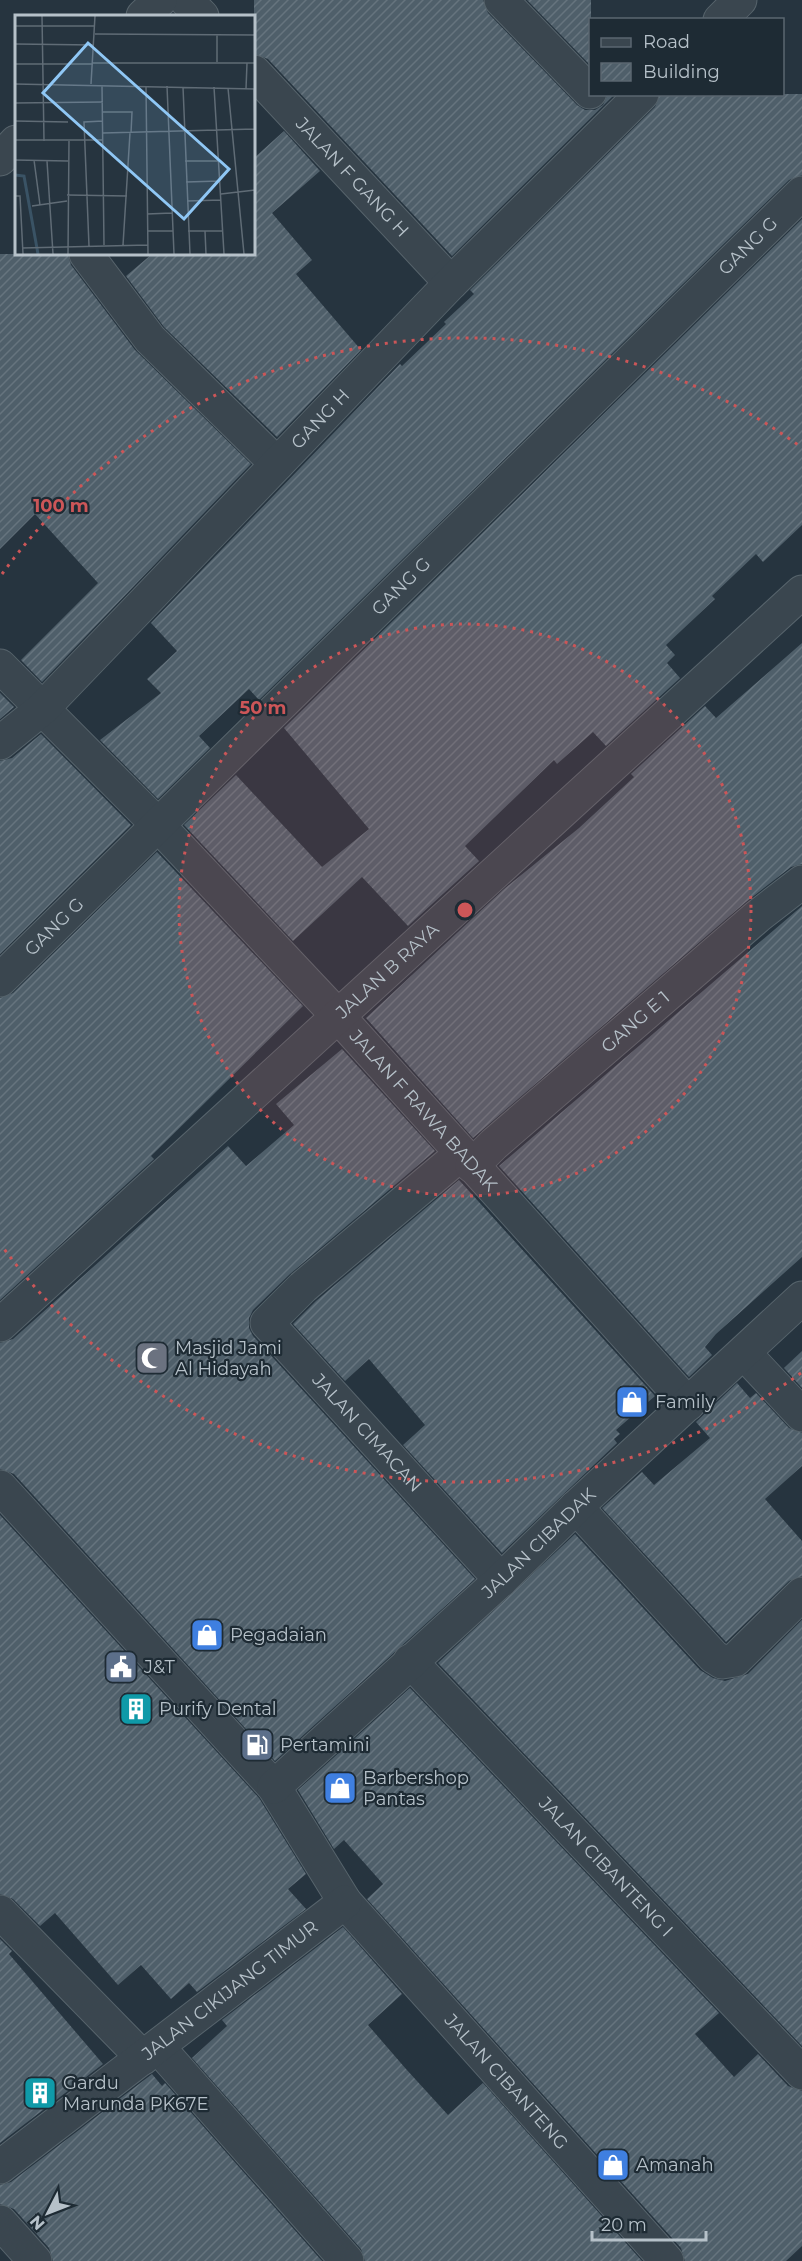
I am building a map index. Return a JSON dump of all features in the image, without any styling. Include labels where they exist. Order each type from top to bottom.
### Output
[{"type":"street","points":[[144,15],[160,0]]},
{"type":"street","points":[[186,0],[201,15]]},
{"type":"street","points":[[501,0],[589,90]]},
{"type":"street","points":[[722,18],[740,0]]},
{"type":"street","name":"JALAN F GANG H","points":[[255,73],[451,283]]},
{"type":"street","points":[[595,96],[616,119]]},
{"type":"street","name":"GANG H","points":[[0,743],[42,709],[451,283],[640,96]]},
{"type":"street","name":"GANG G","points":[[0,980],[802,193]]},
{"type":"street","points":[[87,255],[150,339],[277,464]]},
{"type":"street","name":"JALAN B RAYA","points":[[0,1325],[802,592]]},
{"type":"street","name":"JALAN F RAWA BADAK","points":[[0,666],[158,825],[338,1016],[688,1404]]},
{"type":"street","name":"GANG E 1","points":[[303,1287],[466,1160],[502,1136],[758,916],[802,882]]},
{"type":"street","name":"JALAN CIMACAN","points":[[303,1287],[267,1323],[501,1580]]},
{"type":"street","name":"JALAN CIBADAK","points":[[274,1787],[501,1580],[576,1507],[802,1298]]},
{"type":"street","points":[[744,1353],[802,1415]]},
{"type":"street","name":"JALAN CIBANTENG","points":[[0,1487],[274,1787],[345,1902],[667,2261]]},
{"type":"street","points":[[576,1507],[714,1657],[722,1662],[735,1660],[802,1594]]},
{"type":"street","name":"JALAN CIBANTENG I","points":[[410,1661],[802,2073]]},
{"type":"street","name":"JALAN CIKIJANG TIMUR","points":[[0,2167],[345,1902]]},
{"type":"street","points":[[0,1912],[150,2052],[347,2261]]},
{"type":"street","points":[[0,2222],[34,2261]]},
{"type":"building","points":[[254,0],[483,0],[488,13],[577,105],[585,110],[595,110],[603,105],[607,96],[613,96],[452,256],[268,59],[255,54]]},
{"type":"building","points":[[527,0],[591,0],[589,64]]},
{"type":"building","points":[[802,94],[802,175],[789,180],[259,700],[249,689],[199,736],[210,748],[158,799],[100,740],[161,693],[147,679],[177,651],[151,623],[400,364],[402,366],[446,324],[444,322],[474,294],[470,290],[655,107],[659,96]]},
{"type":"building","points":[[284,131],[320,171],[272,213],[312,260],[296,274],[361,350],[277,437],[164,327],[126,276],[151,255],[255,255],[255,157]]},
{"type":"building","points":[[802,219],[802,525],[763,562],[756,554],[712,596],[715,599],[666,645],[675,655],[667,663],[680,678],[606,746],[593,732],[557,764],[554,760],[465,846],[479,861],[408,926],[362,877],[293,941],[184,825],[236,775],[322,867],[369,829],[284,728]]},
{"type":"building","points":[[0,254],[68,255],[71,265],[135,350],[251,464],[42,682],[21,660],[98,583],[35,514],[0,549]]},
{"type":"building","points":[[802,643],[802,864],[791,867],[746,902],[473,1138],[366,1018],[504,889],[579,828],[634,777],[631,774],[705,706],[716,718]]},
{"type":"building","points":[[0,693],[14,707],[0,719]]},
{"type":"building","points":[[41,734],[131,825],[0,954],[0,761],[12,758]]},
{"type":"building","points":[[157,852],[303,1006],[151,1156],[154,1159],[0,1300],[0,998],[13,993]]},
{"type":"building","points":[[802,906],[802,1257],[716,1334],[705,1347],[712,1355],[689,1377],[499,1166]]},
{"type":"building","points":[[342,1049],[435,1151],[290,1274],[253,1310],[249,1318],[249,1328],[253,1336],[475,1579],[275,1761],[14,1474],[0,1469],[0,1343],[13,1339],[228,1146],[246,1166],[294,1125],[276,1104]]},
{"type":"building","points":[[459,1180],[655,1396],[616,1430],[620,1434],[614,1439],[617,1443],[502,1553],[403,1445],[425,1425],[369,1359],[345,1381],[293,1324],[316,1301]]},
{"type":"building","points":[[802,1351],[802,1388],[784,1368]]},
{"type":"building","points":[[737,1383],[750,1398],[756,1393],[789,1428],[802,1433],[802,1466],[765,1499],[802,1541],[802,1576],[789,1581],[726,1642],[602,1508],[642,1472],[654,1485],[710,1438],[696,1422]]},
{"type":"building","points":[[0,1515],[259,1798],[306,1874],[288,1889],[306,1909],[197,1992],[189,1983],[171,1999],[141,1965],[118,1985],[55,1913],[40,1926],[13,1899],[0,1894]]},
{"type":"building","points":[[575,1534],[700,1670],[713,1678],[725,1681],[748,1674],[802,1620],[802,2046],[438,1663]]},
{"type":"building","points":[[410,1688],[719,2013],[695,2034],[734,2077],[758,2054],[788,2086],[802,2091],[802,2246],[786,2261],[685,2261],[681,2248],[367,1899],[383,1884],[344,1840],[334,1849],[298,1790]]},
{"type":"building","points":[[343,1927],[402,1994],[368,2025],[406,2069],[448,2115],[483,2083],[642,2261],[365,2261],[361,2249],[192,2058],[227,2026],[222,2020]]},
{"type":"building","points":[[0,1939],[12,1951],[9,1954],[103,2064],[0,2143]]},
{"type":"building","points":[[152,2074],[162,2086],[165,2083],[322,2261],[53,2261],[49,2248],[14,2209],[0,2204],[0,2185],[11,2182]]},
{"type":"place","name":"Masjid Jami Al Hidayah","points":[[152,1358]]},
{"type":"place","name":"Family","points":[[632,1402]]},
{"type":"place","name":"Pegadaian","points":[[207,1635]]},
{"type":"place","name":"J&T","points":[[121,1667]]},
{"type":"place","name":"Purify Dental","points":[[136,1709]]},
{"type":"place","name":"Pertamini","points":[[257,1745]]},
{"type":"place","name":"Barbershop Pantas","points":[[340,1788]]},
{"type":"place","name":"Gardu Marunda PK67E","points":[[40,2093]]},
{"type":"place","name":"Amanah","points":[[613,2165]]}]
